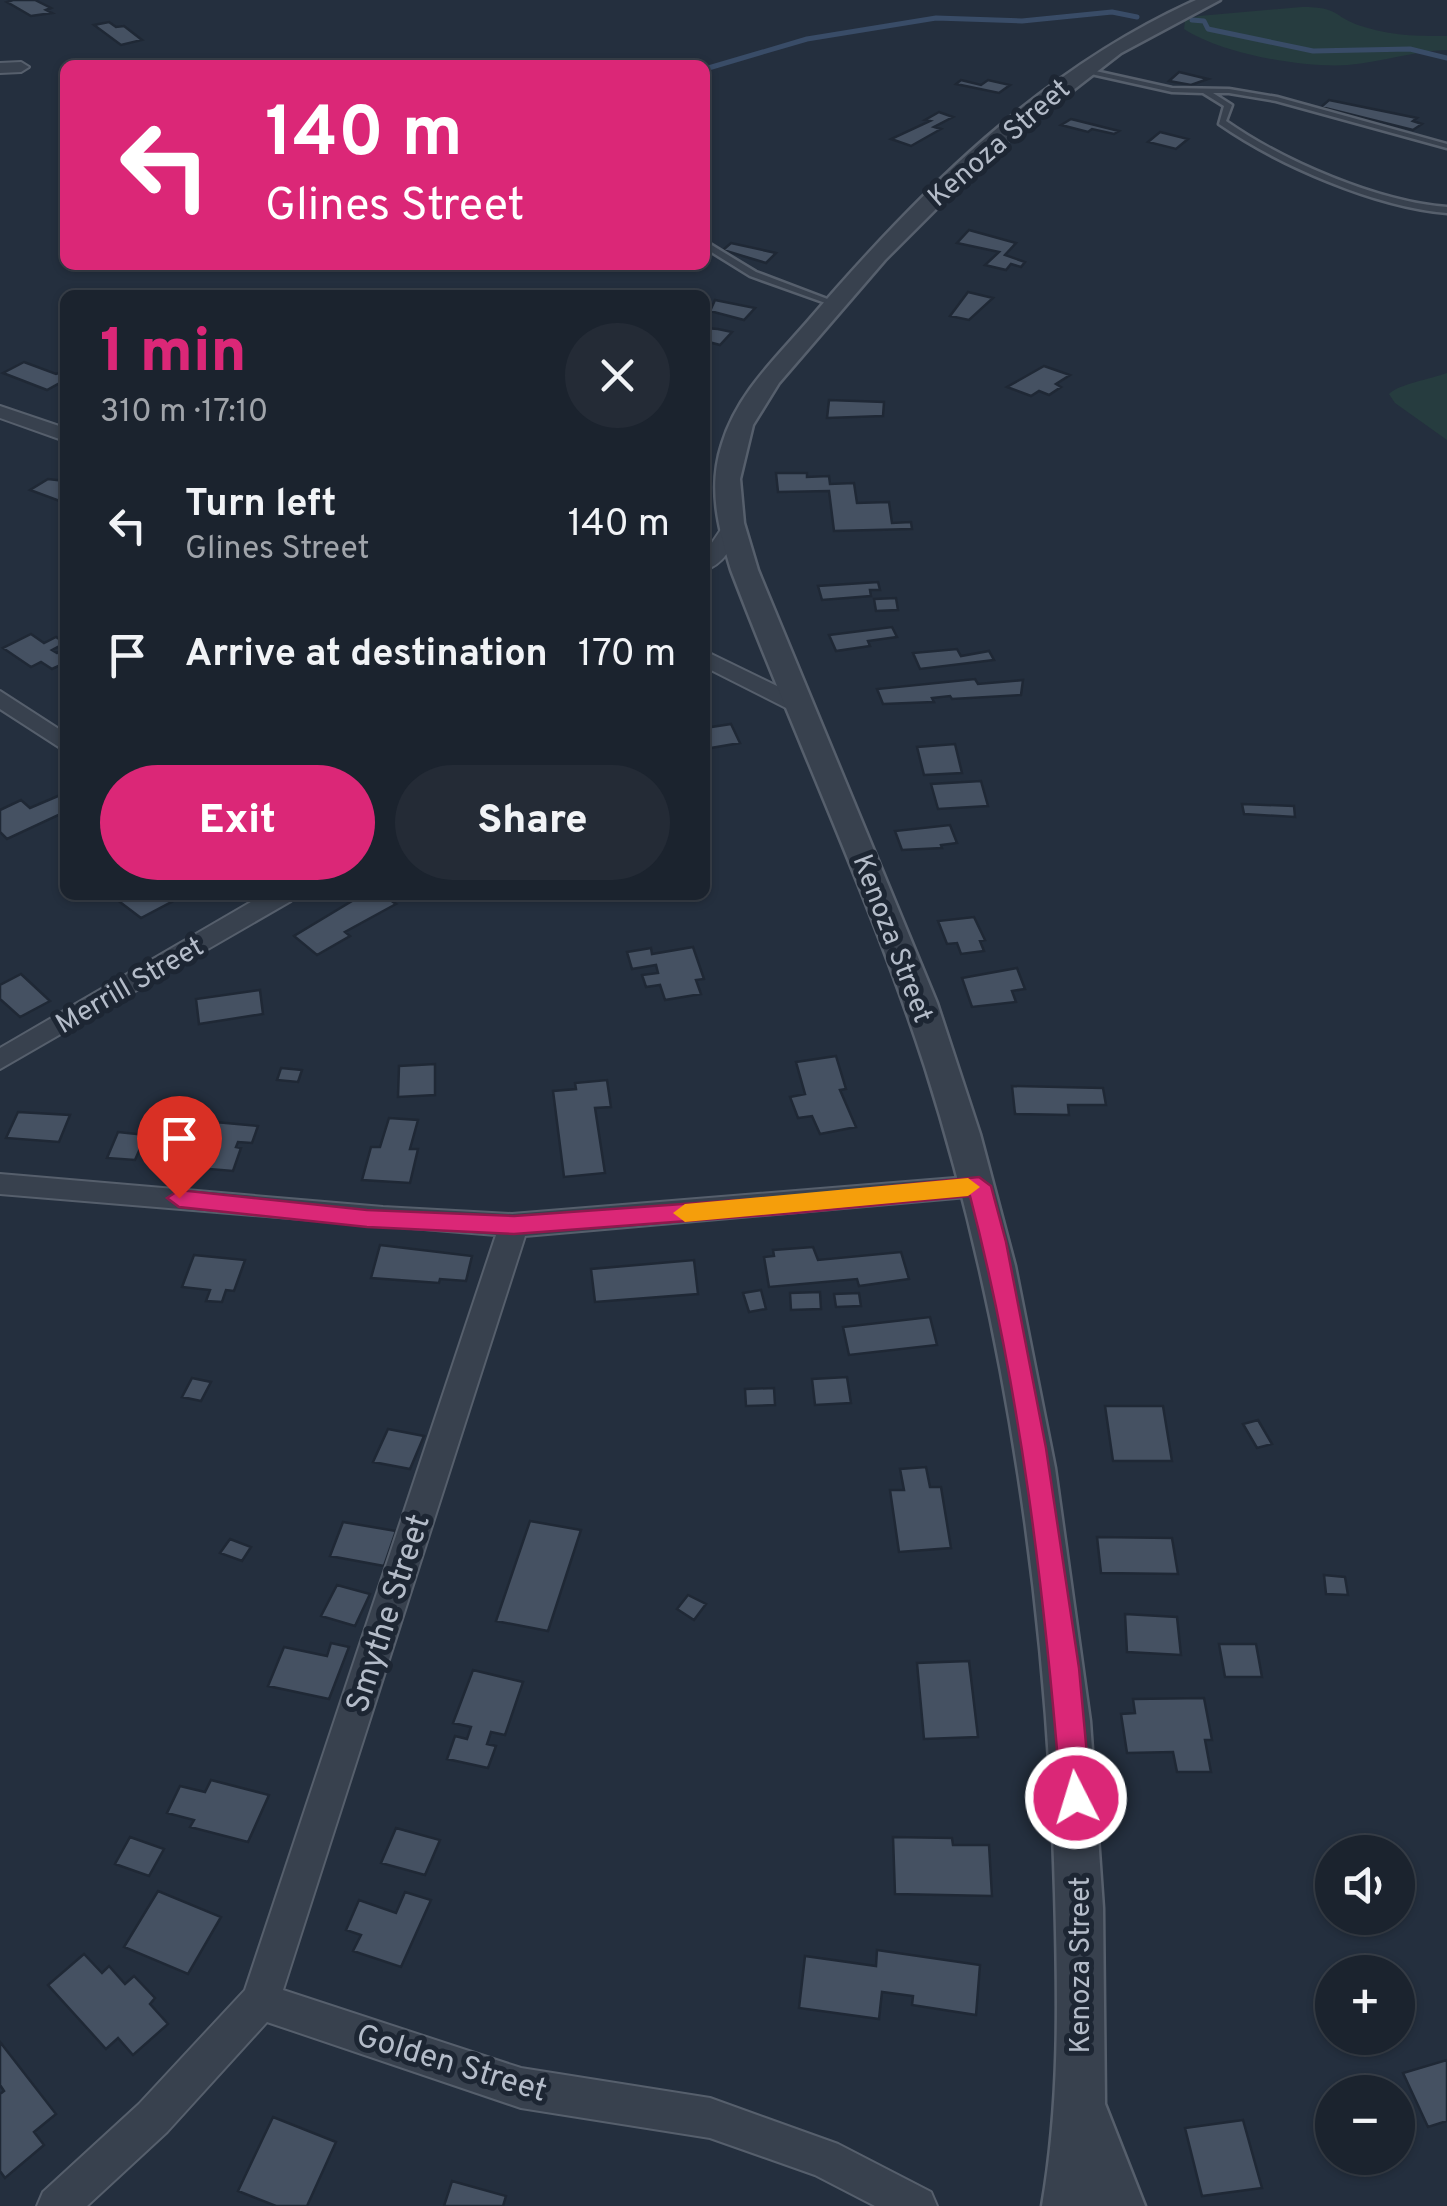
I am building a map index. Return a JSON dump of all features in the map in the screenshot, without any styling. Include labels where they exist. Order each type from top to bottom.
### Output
[{"type":"street","name":"Kenoza Street","points":[[1068,2206],[1079,2102],[1077,1816],[1065,1668],[1033,1448],[994,1242],[921,1005],[800,706],[733,526],[727,480],[732,450],[758,396],[834,303],[960,170],[1084,70],[1130,40],[1211,0]]},
{"type":"street","points":[[0,68],[21,67]]},
{"type":"street","points":[[0,412],[60,433]]},
{"type":"street","points":[[710,559],[733,526]]},
{"type":"street","points":[[710,661],[800,706]]},
{"type":"street","points":[[0,698],[60,740]]},
{"type":"street","name":"Merrill Street","points":[[0,1060],[261,900]]},
{"type":"street","points":[[0,1184],[140,1192],[218,1204],[367,1218],[514,1225],[979,1186]]},
{"type":"street","name":"Smythe Street","points":[[260,2001],[514,1225]]},
{"type":"street","points":[[57,2206],[153,2118],[260,2001]]},
{"type":"street","name":"Golden Street","points":[[260,2001],[522,2088],[710,2118],[824,2158],[917,2206]]},
{"type":"street","name":"Kenoza Street","points":[[1079,2102],[1119,2206]]},
{"type":"lane","points":[[1084,70],[1172,90],[1277,99],[1447,146]]},
{"type":"lane","points":[[1205,92],[1228,105],[1277,99]]},
{"type":"lane","points":[[1228,105],[1222,122],[1274,154],[1414,207],[1447,210]]},
{"type":"lane","points":[[710,247],[752,274],[834,303]]},
{"type":"green space","points":[[1302,7],[1330,10],[1351,22],[1383,32],[1447,36],[1447,50],[1348,65],[1309,64],[1263,58],[1219,46],[1184,29],[1185,21],[1199,16]]},
{"type":"green space","points":[[1447,373],[1447,440],[1395,403],[1389,394]]},
{"type":"building","points":[[35,0],[51,8],[46,10],[52,13],[31,16],[7,2]]},
{"type":"building","points":[[109,22],[116,27],[124,26],[142,40],[121,45],[94,25]]},
{"type":"building","points":[[1179,72],[1208,79],[1191,85],[1169,81]]},
{"type":"building","points":[[961,80],[1010,85],[999,93],[956,84]]},
{"type":"building","points":[[1329,100],[1417,118],[1413,121],[1422,124],[1413,130],[1321,107]]},
{"type":"building","points":[[939,112],[953,117],[934,127],[941,129],[911,146],[891,139],[930,121],[925,120]]},
{"type":"building","points":[[1071,119],[1119,131],[1088,132],[1061,125]]},
{"type":"building","points":[[1160,132],[1188,139],[1176,149],[1148,142]]},
{"type":"building","points":[[969,230],[1016,243],[1005,255],[1025,262],[1021,267],[1011,264],[1006,270],[985,265],[999,252],[957,243]]},
{"type":"building","points":[[731,243],[776,253],[766,263],[723,250]]},
{"type":"building","points":[[968,292],[993,298],[969,320],[950,316]]},
{"type":"building","points":[[715,300],[755,308],[744,320],[710,311]]},
{"type":"building","points":[[710,328],[732,332],[720,345],[710,342]]},
{"type":"building","points":[[24,362],[60,373],[60,383],[47,390],[3,373]]},
{"type":"building","points":[[1044,366],[1070,375],[1056,384],[1061,387],[1049,395],[1039,391],[1031,396],[1007,387]]},
{"type":"building","points":[[829,400],[884,402],[883,416],[827,418]]},
{"type":"building","points":[[776,473],[829,476],[830,484],[854,483],[857,503],[889,502],[892,523],[911,522],[912,529],[834,531],[829,491],[778,492]]},
{"type":"building","points":[[48,479],[60,480],[60,501],[30,490]]},
{"type":"building","points":[[878,582],[880,590],[870,590],[871,596],[822,600],[818,586]]},
{"type":"building","points":[[896,598],[898,610],[876,611],[874,599]]},
{"type":"building","points":[[892,627],[897,637],[836,651],[829,635]]},
{"type":"building","points":[[31,634],[44,643],[56,637],[60,646],[52,650],[60,651],[60,665],[52,669],[41,662],[31,667],[3,648]]},
{"type":"building","points":[[957,649],[961,656],[989,651],[994,660],[920,669],[913,653]]},
{"type":"building","points":[[975,679],[978,684],[1023,680],[1021,695],[952,699],[950,696],[932,698],[934,702],[883,704],[877,689]]},
{"type":"building","points":[[731,724],[740,743],[710,748],[710,727]]},
{"type":"building","points":[[955,744],[962,773],[924,775],[917,747]]},
{"type":"building","points":[[981,781],[988,806],[938,809],[931,784]]},
{"type":"building","points":[[60,795],[60,814],[7,839],[0,832],[0,810],[21,800],[30,808]]},
{"type":"building","points":[[1242,804],[1294,806],[1295,817],[1244,814]]},
{"type":"building","points":[[950,825],[957,843],[941,845],[942,848],[902,850],[895,831]]},
{"type":"building","points":[[117,900],[175,900],[141,918]]},
{"type":"building","points":[[354,900],[390,900],[396,904],[345,932],[350,936],[317,955],[294,936]]},
{"type":"building","points":[[974,917],[985,940],[980,941],[984,951],[961,954],[957,943],[947,944],[938,921]]},
{"type":"building","points":[[693,947],[704,979],[696,980],[701,994],[665,1000],[660,985],[646,987],[642,975],[658,973],[656,965],[632,969],[627,952],[651,948],[652,954]]},
{"type":"building","points":[[1017,968],[1025,989],[1012,991],[1016,1002],[972,1007],[962,978]]},
{"type":"building","points":[[21,974],[50,1001],[20,1017],[0,999],[0,985]]},
{"type":"building","points":[[260,990],[263,1014],[199,1024],[196,999]]},
{"type":"building","points":[[836,1056],[846,1089],[840,1090],[856,1127],[820,1134],[812,1116],[798,1118],[790,1097],[805,1094],[796,1062]]},
{"type":"building","points":[[435,1064],[435,1095],[398,1097],[399,1066]]},
{"type":"building","points":[[281,1068],[302,1070],[298,1082],[277,1080]]},
{"type":"building","points":[[607,1080],[611,1107],[595,1108],[605,1173],[564,1177],[553,1091],[576,1089],[575,1083]]},
{"type":"building","points":[[1012,1086],[1103,1088],[1106,1105],[1068,1105],[1069,1115],[1015,1114]]},
{"type":"building","points":[[18,1112],[70,1115],[59,1142],[6,1138]]},
{"type":"building","points":[[389,1118],[418,1120],[410,1149],[418,1149],[410,1183],[362,1180],[371,1147],[380,1147]]},
{"type":"building","points":[[215,1122],[258,1126],[252,1143],[238,1142],[236,1147],[241,1148],[233,1171],[197,1168]]},
{"type":"building","points":[[118,1132],[146,1135],[135,1160],[107,1158]]},
{"type":"building","points":[[380,1245],[472,1256],[466,1281],[371,1278]]},
{"type":"building","points":[[813,1247],[818,1260],[901,1252],[909,1279],[859,1286],[857,1279],[769,1287],[764,1257],[774,1256],[773,1250]]},
{"type":"building","points":[[194,1255],[245,1260],[234,1291],[226,1290],[222,1302],[206,1301],[210,1290],[182,1287]]},
{"type":"building","points":[[694,1260],[698,1294],[595,1302],[591,1269]]},
{"type":"building","points":[[761,1290],[766,1309],[749,1312],[743,1293]]},
{"type":"building","points":[[820,1292],[821,1309],[791,1310],[790,1293]]},
{"type":"building","points":[[859,1293],[861,1306],[836,1307],[834,1294]]},
{"type":"building","points":[[930,1317],[937,1345],[849,1355],[843,1327]]},
{"type":"building","points":[[847,1377],[851,1403],[815,1405],[812,1379]]},
{"type":"building","points":[[192,1378],[211,1382],[201,1401],[182,1397]]},
{"type":"building","points":[[774,1388],[775,1405],[746,1406],[745,1389]]},
{"type":"building","points":[[1105,1406],[1163,1406],[1172,1461],[1113,1461]]},
{"type":"building","points":[[1258,1420],[1272,1444],[1257,1448],[1243,1424]]},
{"type":"building","points":[[388,1429],[424,1436],[410,1469],[373,1462]]},
{"type":"building","points":[[926,1467],[930,1487],[941,1487],[951,1548],[899,1552],[890,1490],[904,1490],[900,1469]]},
{"type":"building","points":[[530,1521],[581,1530],[548,1631],[496,1621]]},
{"type":"building","points":[[343,1522],[396,1531],[384,1566],[330,1556]]},
{"type":"building","points":[[1097,1537],[1172,1538],[1178,1574],[1101,1573]]},
{"type":"building","points":[[230,1539],[251,1547],[242,1561],[220,1553]]},
{"type":"building","points":[[1324,1575],[1345,1577],[1348,1595],[1326,1594]]},
{"type":"building","points":[[337,1585],[370,1594],[355,1626],[321,1616]]},
{"type":"building","points":[[688,1595],[706,1604],[694,1620],[677,1609]]},
{"type":"building","points":[[1125,1614],[1177,1617],[1181,1655],[1127,1652]]},
{"type":"building","points":[[331,1643],[349,1647],[329,1699],[268,1686],[284,1647],[327,1656]]},
{"type":"building","points":[[1219,1644],[1256,1644],[1262,1677],[1225,1677]]},
{"type":"building","points":[[969,1661],[978,1737],[924,1739],[917,1663]]},
{"type":"building","points":[[473,1670],[523,1682],[505,1735],[491,1732],[487,1744],[496,1746],[488,1768],[447,1759],[455,1736],[467,1739],[471,1727],[453,1723]]},
{"type":"building","points":[[1204,1698],[1212,1740],[1205,1740],[1211,1772],[1177,1772],[1173,1752],[1127,1753],[1121,1714],[1135,1713],[1133,1699]]},
{"type":"building","points":[[211,1780],[269,1795],[248,1842],[190,1827],[194,1820],[167,1813],[180,1786],[205,1792]]},
{"type":"building","points":[[396,1828],[440,1840],[425,1875],[381,1863]]},
{"type":"building","points":[[130,1837],[164,1849],[149,1876],[115,1864]]},
{"type":"building","points":[[893,1837],[952,1838],[953,1845],[989,1845],[992,1896],[895,1894]]},
{"type":"building","points":[[158,1891],[221,1917],[188,1974],[124,1947]]},
{"type":"building","points":[[405,1892],[431,1900],[401,1967],[353,1951],[361,1935],[346,1930],[359,1900],[396,1913]]},
{"type":"building","points":[[877,1950],[980,1965],[976,2015],[912,2005],[913,1996],[882,1992],[879,2019],[799,2008],[805,1956],[876,1966]]},
{"type":"building","points":[[84,1954],[102,1973],[109,1966],[125,1984],[134,1976],[155,1998],[150,2004],[168,2024],[133,2055],[118,2038],[106,2049],[48,1985]]},
{"type":"building","points":[[0,2042],[56,2114],[34,2132],[44,2145],[5,2178],[0,2171],[0,2094],[4,2091],[0,2085]]},
{"type":"building","points":[[1447,2060],[1447,2121],[1428,2127],[1415,2099],[1415,2075],[1403,2073]]},
{"type":"building","points":[[273,2117],[336,2142],[307,2206],[276,2206],[238,2191]]},
{"type":"building","points":[[1243,2120],[1262,2188],[1202,2196],[1185,2128]]},
{"type":"building","points":[[452,2181],[506,2196],[503,2206],[444,2206]]},
{"type":"waterway","points":[[710,68],[807,39],[936,18],[1022,21],[1112,12],[1137,17]]},
{"type":"waterway","points":[[1192,20],[1204,21],[1208,29],[1313,51],[1410,49],[1447,58]]},
{"type":"slow traffic","points":[[685,1213],[968,1187]]},
{"type":"route","points":[[179,1198],[367,1218],[514,1225],[979,1186],[994,1242],[1033,1448],[1065,1668],[1076,1798]]}]
